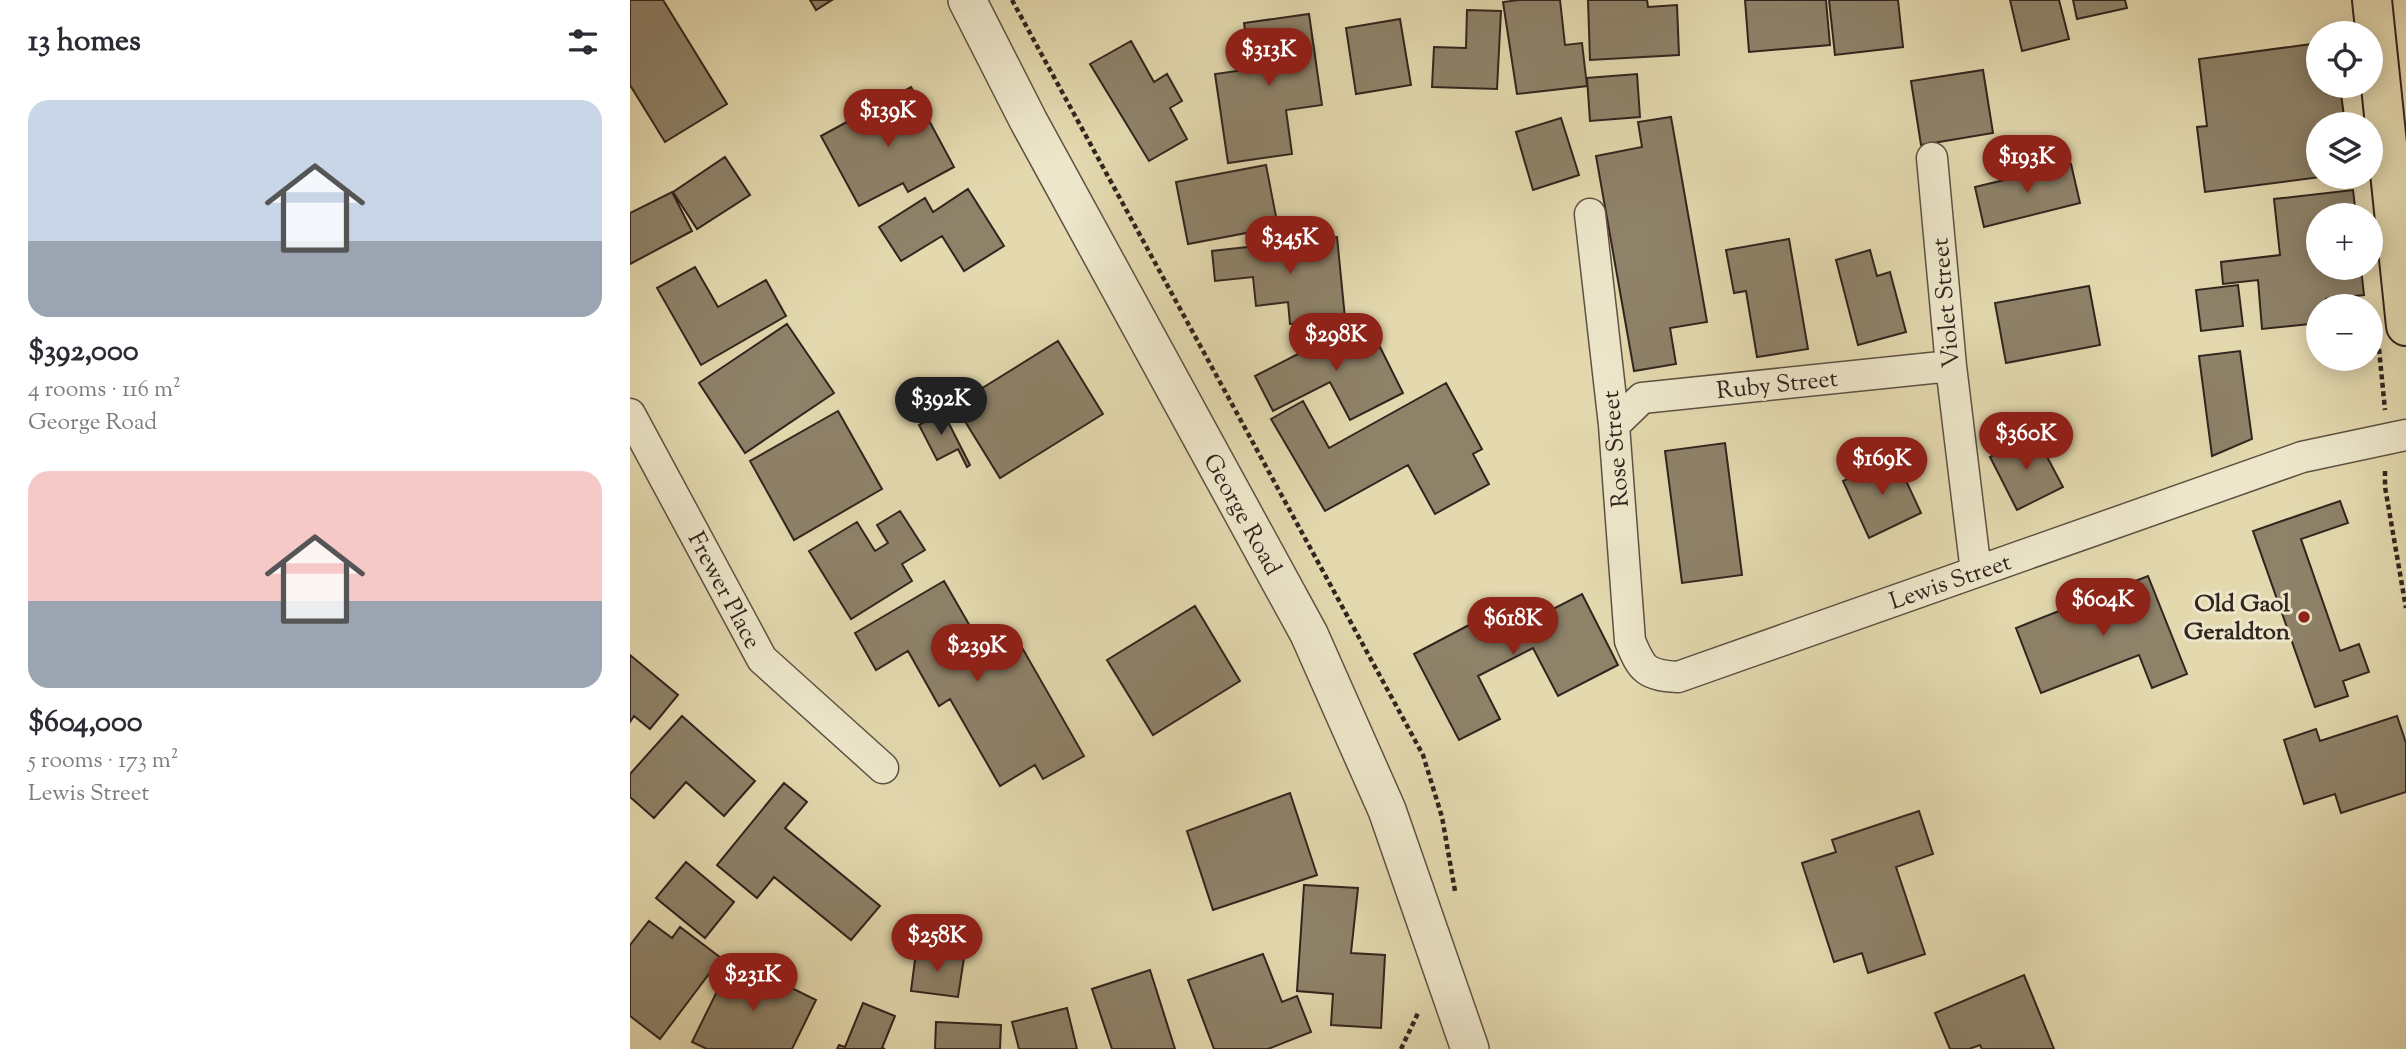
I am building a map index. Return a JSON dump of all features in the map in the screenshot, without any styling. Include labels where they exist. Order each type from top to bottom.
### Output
[{"type":"main road","points":[[2372,0],[2406,326]]},
{"type":"street","name":"George Road","points":[[967,0],[1028,120],[1309,634],[1387,810],[1471,1049]]},
{"type":"street","name":"Violet Street","points":[[1932,158],[1951,366],[1976,572]]},
{"type":"street","name":"Rose Street","points":[[1590,214],[1614,425],[1630,641],[1639,664],[1654,676]]},
{"type":"street","name":"Ruby Street","points":[[1614,425],[1642,398],[1951,366]]},
{"type":"street","name":"Frewer Place","points":[[630,414],[762,659],[883,768]]},
{"type":"street","name":"Lewis Street","points":[[1654,676],[1678,677],[2302,457],[2406,435]]},
{"type":"path","points":[[1012,0],[1025,22]]},
{"type":"path","points":[[2385,487],[2406,608]]},
{"type":"path","points":[[1401,1049],[1422,1006]]},
{"type":"building","points":[[630,0],[663,0],[727,104],[665,142],[630,85]]},
{"type":"building","points":[[810,0],[832,0],[816,10]]},
{"type":"building","points":[[1560,0],[1565,45],[1582,43],[1587,86],[1517,94],[1503,2]]},
{"type":"building","points":[[1588,0],[1647,0],[1648,7],[1677,5],[1679,55],[1590,60]]},
{"type":"building","points":[[1745,0],[1826,0],[1830,45],[1749,52]]},
{"type":"building","points":[[1829,0],[1898,0],[1903,47],[1835,55]]},
{"type":"building","points":[[2010,0],[2059,0],[2069,39],[2022,51]]},
{"type":"building","points":[[2073,0],[2125,0],[2127,8],[2077,19]]},
{"type":"building","points":[[1467,10],[1501,11],[1497,89],[1432,87],[1434,47],[1466,48]]},
{"type":"building","points":[[1309,14],[1322,105],[1286,110],[1292,154],[1228,163],[1215,74],[1251,69],[1244,23]]},
{"type":"building","points":[[1400,19],[1411,85],[1356,94],[1346,28]]},
{"type":"building","points":[[1131,41],[1154,82],[1167,74],[1182,101],[1170,108],[1187,139],[1149,161],[1090,64]]},
{"type":"building","points":[[2306,45],[2306,98],[2342,98],[2343,112],[2306,112],[2306,179],[2205,192],[2197,127],[2207,126],[2199,59]]},
{"type":"building","points":[[1983,70],[1993,133],[1921,145],[1911,81]]},
{"type":"building","points":[[1637,74],[1640,117],[1590,121],[1587,78]]},
{"type":"building","points":[[911,87],[954,167],[908,192],[903,183],[859,206],[821,136]]},
{"type":"building","points":[[1671,117],[1707,322],[1670,328],[1676,364],[1634,371],[1596,156],[1642,147],[1638,122]]},
{"type":"building","points":[[1561,118],[1579,175],[1533,190],[1516,132]]},
{"type":"building","points":[[725,157],[750,195],[697,229],[673,192]]},
{"type":"building","points":[[2071,164],[2080,203],[1984,227],[1975,187]]},
{"type":"building","points":[[1266,165],[1278,227],[1188,244],[1176,182]]},
{"type":"building","points":[[968,189],[1004,246],[964,271],[942,236],[901,261],[879,227],[925,198],[933,212]]},
{"type":"building","points":[[2353,190],[2355,203],[2306,203],[2306,280],[2362,280],[2364,294],[2306,294],[2306,324],[2262,329],[2258,280],[2223,284],[2221,262],[2280,255],[2274,199]]},
{"type":"building","points":[[672,192],[692,231],[630,264],[630,213]]},
{"type":"building","points":[[1337,237],[1345,318],[1290,324],[1288,302],[1256,306],[1253,277],[1215,281],[1212,251]]},
{"type":"building","points":[[1789,239],[1808,349],[1757,357],[1746,291],[1734,293],[1726,250]]},
{"type":"building","points":[[1870,250],[1877,276],[1890,272],[1906,332],[1858,345],[1836,260]]},
{"type":"building","points":[[695,267],[718,307],[766,280],[786,316],[701,365],[657,288]]},
{"type":"building","points":[[2238,285],[2243,326],[2201,331],[2196,290]]},
{"type":"building","points":[[2089,286],[2100,345],[2006,363],[1995,303]]},
{"type":"building","points":[[1366,319],[1403,393],[1350,420],[1330,382],[1273,411],[1255,376]]},
{"type":"building","points":[[787,324],[834,393],[745,453],[699,383]]},
{"type":"building","points":[[1058,341],[1103,414],[1000,478],[955,405]]},
{"type":"building","points":[[2240,351],[2252,439],[2212,456],[2199,356]]},
{"type":"building","points":[[1446,383],[1482,449],[1473,454],[1489,484],[1435,514],[1408,465],[1325,511],[1271,419],[1303,401],[1329,448]]},
{"type":"building","points":[[838,411],[882,489],[794,540],[750,461]]},
{"type":"building","points":[[943,412],[970,465],[967,467],[958,449],[937,460],[919,425]]},
{"type":"building","points":[[2035,434],[2063,487],[2017,510],[1990,457]]},
{"type":"building","points":[[1725,443],[1742,575],[1682,583],[1665,451]]},
{"type":"building","points":[[1895,457],[1921,513],[1869,538],[1843,481]]},
{"type":"building","points":[[2340,501],[2348,523],[2301,539],[2340,651],[2359,644],[2369,672],[2343,681],[2348,696],[2315,707],[2253,531]]},
{"type":"building","points":[[900,511],[925,550],[902,564],[912,581],[851,619],[809,551],[857,522],[875,551],[888,543],[877,525]]},
{"type":"building","points":[[2148,576],[2187,674],[2152,688],[2139,655],[2041,693],[2016,628]]},
{"type":"building","points":[[944,581],[986,654],[1016,637],[1084,756],[1043,779],[1035,765],[1000,786],[950,699],[939,706],[908,651],[876,670],[855,633]]},
{"type":"building","points":[[1582,594],[1618,665],[1558,696],[1533,648],[1478,676],[1500,719],[1459,740],[1414,654],[1518,599],[1530,621]]},
{"type":"building","points":[[1195,606],[1240,681],[1153,735],[1107,660]]},
{"type":"building","points":[[630,655],[678,695],[650,729],[634,716],[630,722]]},
{"type":"building","points":[[682,716],[755,781],[724,816],[686,782],[654,818],[630,797],[630,774]]},
{"type":"building","points":[[2397,716],[2406,743],[2406,792],[2341,813],[2335,794],[2304,804],[2284,740],[2316,729],[2320,741]]},
{"type":"building","points":[[784,783],[807,802],[785,828],[880,906],[851,940],[774,877],[757,898],[717,865]]},
{"type":"building","points":[[1290,793],[1317,875],[1213,910],[1187,831]]},
{"type":"building","points":[[1919,811],[1933,854],[1896,867],[1925,954],[1868,973],[1862,953],[1834,962],[1802,863],[1836,852],[1832,840]]},
{"type":"building","points":[[686,862],[734,902],[705,938],[656,898]]},
{"type":"building","points":[[1304,885],[1358,888],[1351,953],[1385,955],[1381,1028],[1331,1025],[1333,994],[1297,991]]},
{"type":"building","points":[[649,921],[672,938],[680,927],[721,958],[660,1039],[630,1016],[630,945]]},
{"type":"building","points":[[916,952],[964,958],[958,997],[911,991]]},
{"type":"building","points":[[1263,954],[1282,1002],[1297,996],[1311,1032],[1268,1049],[1214,1049],[1188,980]]},
{"type":"building","points":[[733,959],[816,1000],[792,1049],[707,1049],[692,1042]]},
{"type":"building","points":[[1150,970],[1175,1049],[1112,1049],[1092,989]]},
{"type":"building","points":[[2024,975],[2054,1049],[1982,1049],[1980,1045],[1969,1049],[1950,1049],[1935,1013]]},
{"type":"building","points":[[863,1003],[895,1016],[882,1048],[885,1049],[837,1049],[839,1045],[845,1047]]},
{"type":"building","points":[[1067,1008],[1077,1049],[1019,1049],[1012,1022]]},
{"type":"building","points":[[936,1022],[1001,1025],[1000,1049],[935,1049]]},
{"type":"place","name":"Old Gaol Geraldton","points":[[2304,617]]}]
